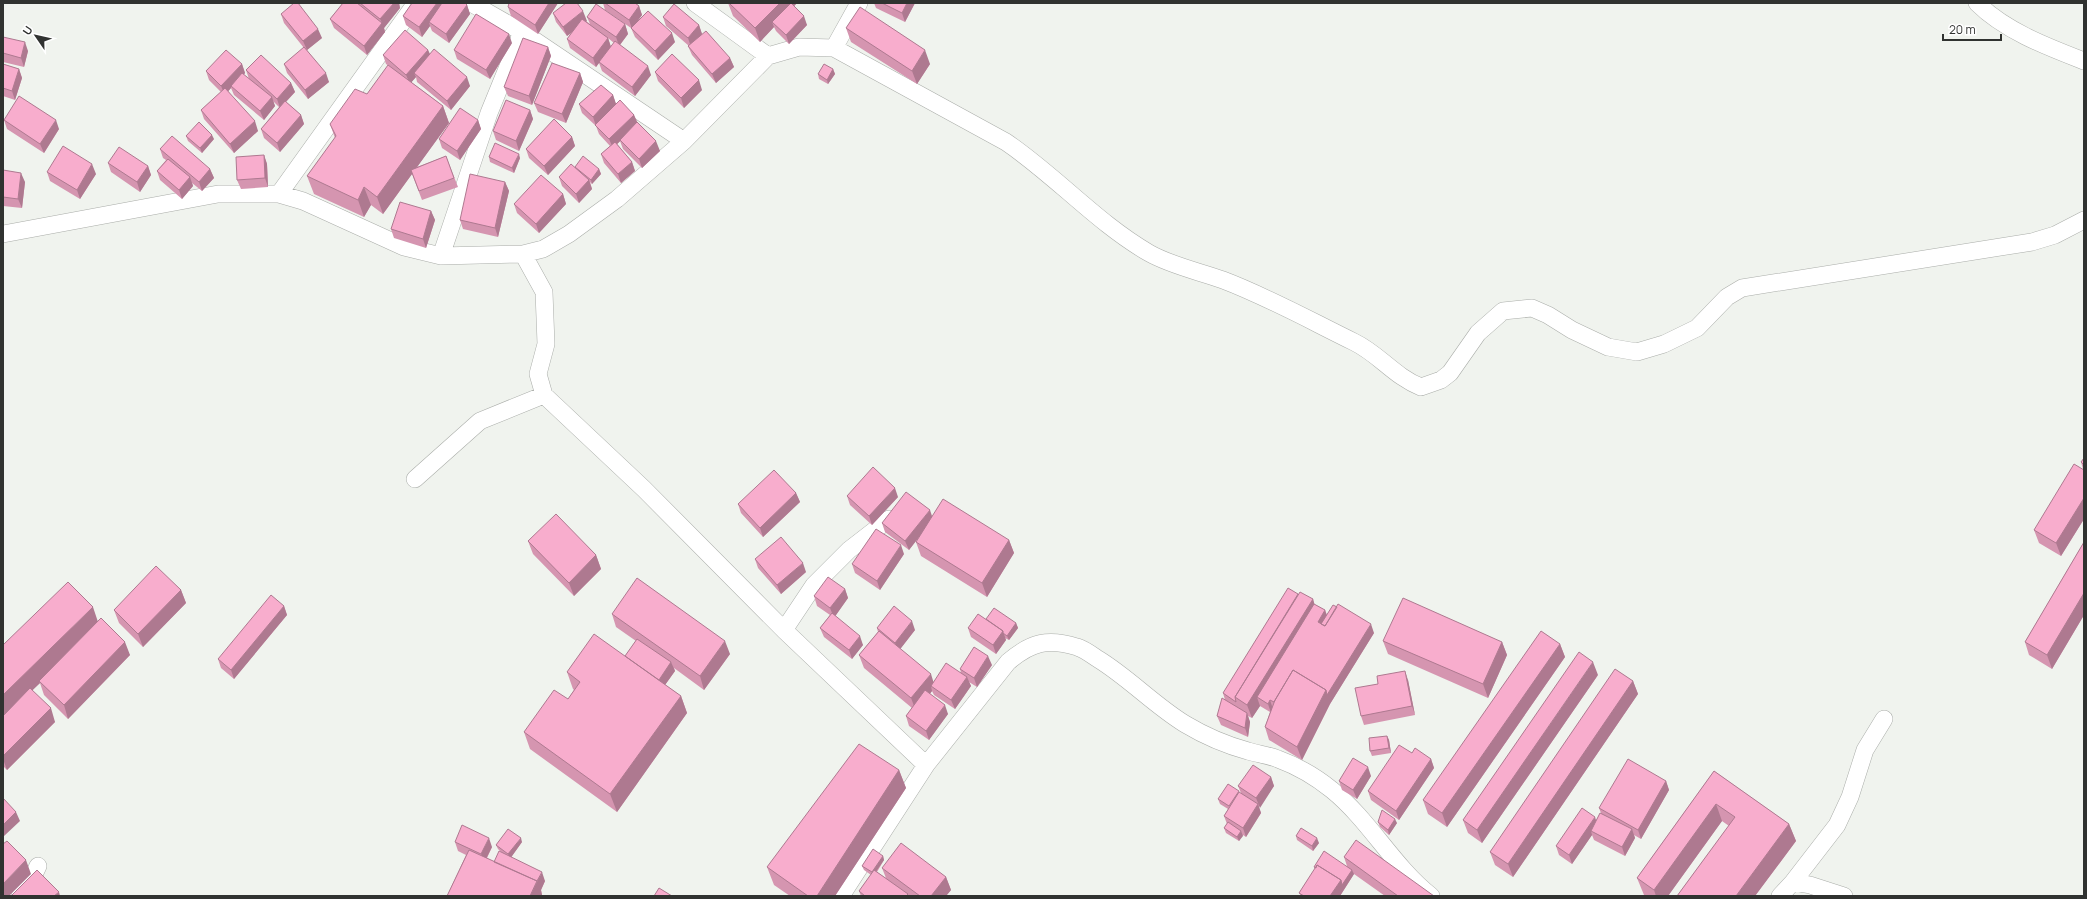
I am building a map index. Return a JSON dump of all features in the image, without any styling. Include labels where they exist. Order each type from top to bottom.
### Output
[{"type":"street","points":[[279,194],[416,3]]},
{"type":"street","points":[[696,3],[768,56]]},
{"type":"street","points":[[834,48],[859,3]]},
{"type":"street","points":[[1978,3],[1985,10],[2019,32],[2084,61]]},
{"type":"street","points":[[482,5],[684,141]]},
{"type":"street","points":[[441,256],[489,113],[522,32]]},
{"type":"street","points":[[3,234],[218,194],[279,194],[303,200],[404,247],[441,256],[523,254],[543,249],[569,234],[617,199],[684,141],[768,56],[799,47],[834,48],[1006,142],[1030,158],[1089,210],[1149,253],[1167,262],[1223,280],[1326,328],[1366,348],[1407,381],[1421,387],[1441,380],[1450,373],[1478,333],[1503,311],[1532,308],[1548,315],[1572,330],[1608,348],[1637,352],[1664,344],[1697,328],[1727,297],[1742,288],[2032,242],[2055,235],[2084,220]]},
{"type":"street","points":[[523,254],[544,292],[546,344],[538,374],[544,395],[644,489],[784,630],[926,765]]},
{"type":"street","points":[[415,480],[480,421],[544,395]]},
{"type":"street","points":[[784,630],[819,580],[848,550],[889,519]]},
{"type":"street","points":[[841,896],[926,765],[1008,662],[1020,651],[1037,644],[1054,642],[1079,647],[1115,670],[1184,723],[1208,737],[1248,751],[1277,758],[1306,772],[1332,790],[1357,814],[1400,866],[1431,896]]},
{"type":"street","points":[[1780,896],[1793,882],[1837,826],[1850,797],[1865,750],[1884,719]]},
{"type":"street","points":[[20,896],[27,889],[38,866]]},
{"type":"street","points":[[1793,882],[1810,885],[1844,896]]},
{"type":"building","points":[[294,3],[298,3],[318,29],[303,41],[281,14]]},
{"type":"building","points":[[343,3],[357,3],[382,23],[364,46],[330,19]]},
{"type":"building","points":[[360,3],[394,3],[380,19]]},
{"type":"building","points":[[412,3],[437,3],[419,27],[403,16]]},
{"type":"building","points":[[442,3],[465,3],[467,5],[446,34],[429,22]]},
{"type":"building","points":[[509,3],[549,3],[535,25],[508,7]]},
{"type":"building","points":[[566,3],[577,3],[583,11],[563,27],[553,13]]},
{"type":"building","points":[[605,3],[635,3],[639,6],[629,20]]},
{"type":"building","points":[[729,3],[780,3],[755,28]]},
{"type":"building","points":[[791,3],[804,16],[786,35],[772,22]]},
{"type":"building","points":[[882,3],[907,3],[902,13]]},
{"type":"building","points":[[596,4],[625,24],[616,37],[587,17]]},
{"type":"building","points":[[674,4],[699,25],[688,38],[663,17]]},
{"type":"building","points":[[860,7],[925,50],[912,71],[846,28]]},
{"type":"building","points":[[648,11],[672,33],[655,51],[631,28]]},
{"type":"building","points":[[476,14],[509,34],[486,70],[454,50]]},
{"type":"building","points":[[582,19],[608,38],[593,58],[567,39]]},
{"type":"building","points":[[405,30],[428,50],[406,75],[383,55]]},
{"type":"building","points":[[706,31],[730,58],[712,74],[688,46]]},
{"type":"building","points":[[3,37],[25,42],[21,58],[3,53]]},
{"type":"building","points":[[523,38],[548,47],[529,96],[504,87]]},
{"type":"building","points":[[615,41],[648,66],[632,87],[599,62]]},
{"type":"building","points":[[304,47],[326,73],[305,90],[284,64]]},
{"type":"building","points":[[434,49],[467,77],[447,101],[414,73]]},
{"type":"building","points":[[226,50],[242,64],[221,86],[206,71]]},
{"type":"building","points":[[672,54],[699,80],[681,98],[655,72]]},
{"type":"building","points":[[261,55],[291,83],[277,99],[246,70]]},
{"type":"building","points":[[552,63],[580,73],[562,114],[534,103]]},
{"type":"building","points":[[3,64],[19,69],[12,91],[3,88]]},
{"type":"building","points":[[824,64],[833,69],[827,80],[818,74]]},
{"type":"building","points":[[388,65],[443,106],[377,197],[364,187],[358,200],[307,176],[336,136],[330,124],[355,89],[367,94]]},
{"type":"building","points":[[242,73],[272,97],[260,111],[231,86]]},
{"type":"building","points":[[601,85],[613,95],[593,117],[579,104]]},
{"type":"building","points":[[225,88],[255,121],[230,144],[201,110]]},
{"type":"building","points":[[19,96],[56,120],[40,144],[4,120]]},
{"type":"building","points":[[506,100],[530,110],[516,141],[493,131]]},
{"type":"building","points":[[620,100],[634,115],[609,139],[595,125]]},
{"type":"building","points":[[285,101],[301,115],[277,143],[261,129]]},
{"type":"building","points":[[460,108],[478,120],[457,151],[439,139]]},
{"type":"building","points":[[554,119],[572,137],[544,166],[526,149]]},
{"type":"building","points":[[199,122],[212,135],[200,148],[186,136]]},
{"type":"building","points":[[637,122],[656,141],[639,159],[620,140]]},
{"type":"building","points":[[172,136],[210,169],[199,182],[160,149]]},
{"type":"building","points":[[615,142],[632,162],[618,174],[601,154]]},
{"type":"building","points":[[495,143],[519,154],[512,168],[489,157]]},
{"type":"building","points":[[63,146],[92,164],[77,190],[47,172]]},
{"type":"building","points":[[119,147],[148,166],[137,182],[108,163]]},
{"type":"building","points":[[264,155],[265,178],[237,180],[236,157]]},
{"type":"building","points":[[446,156],[454,178],[419,191],[411,170]]},
{"type":"building","points":[[583,156],[599,169],[591,180],[575,167]]},
{"type":"building","points":[[168,159],[190,177],[179,190],[157,171]]},
{"type":"building","points":[[571,164],[589,180],[576,194],[559,177]]},
{"type":"building","points":[[3,170],[21,173],[18,199],[3,197]]},
{"type":"building","points":[[470,174],[505,182],[495,228],[460,220]]},
{"type":"building","points":[[541,175],[563,194],[536,224],[514,204]]},
{"type":"building","points":[[400,202],[431,211],[423,239],[391,229]]},
{"type":"building","points":[[2084,458],[2084,465],[2081,462]]},
{"type":"building","points":[[2074,464],[2084,470],[2084,498],[2056,543],[2034,530]]},
{"type":"building","points":[[873,467],[895,488],[869,516],[847,496]]},
{"type":"building","points":[[774,470],[796,493],[760,528],[738,504]]},
{"type":"building","points":[[906,492],[930,510],[905,541],[882,523]]},
{"type":"building","points":[[943,499],[1009,540],[982,583],[916,542]]},
{"type":"building","points":[[556,514],[596,555],[569,583],[528,541]]},
{"type":"building","points":[[876,529],[901,545],[877,581],[852,564]]},
{"type":"building","points":[[781,537],[803,563],[777,585],[755,559]]},
{"type":"building","points":[[2084,542],[2084,593],[2047,655],[2025,642]]},
{"type":"building","points":[[156,566],[181,590],[138,634],[114,610]]},
{"type":"building","points":[[828,577],[845,589],[830,608],[814,596]]},
{"type":"building","points":[[637,578],[725,641],[700,676],[612,614]]},
{"type":"building","points":[[68,582],[93,607],[3,695],[3,645]]},
{"type":"building","points":[[1288,588],[1298,594],[1235,697],[1236,702],[1223,693]]},
{"type":"building","points":[[1300,592],[1313,599],[1247,705],[1235,697]]},
{"type":"building","points":[[271,595],[284,606],[231,670],[218,659]]},
{"type":"building","points":[[1403,598],[1502,642],[1483,684],[1383,641]]},
{"type":"building","points":[[1314,604],[1325,610],[1318,622],[1325,626],[1338,604],[1371,624],[1327,695],[1326,690],[1293,670],[1274,702],[1270,700],[1268,704],[1257,697]]},
{"type":"building","points":[[1333,605],[1337,607],[1325,626],[1321,624]]},
{"type":"building","points":[[894,606],[912,621],[895,643],[877,628]]},
{"type":"building","points":[[994,608],[1016,623],[1007,636],[1003,633],[1003,631],[986,619]]},
{"type":"building","points":[[832,613],[860,636],[849,650],[820,628]]},
{"type":"building","points":[[978,614],[1003,631],[993,645],[968,628]]},
{"type":"building","points":[[101,618],[125,642],[64,705],[39,681]]},
{"type":"building","points":[[879,631],[931,674],[911,698],[859,655]]},
{"type":"building","points":[[1541,631],[1560,644],[1442,813],[1423,800]]},
{"type":"building","points":[[594,634],[681,696],[610,794],[524,732],[554,690],[568,699],[580,682],[567,672]]},
{"type":"building","points":[[637,639],[671,662],[659,680],[625,656]]},
{"type":"building","points":[[974,647],[988,656],[974,678],[960,669]]},
{"type":"building","points":[[1579,652],[1593,662],[1477,830],[1463,820]]},
{"type":"building","points":[[946,663],[967,677],[951,700],[931,686]]},
{"type":"building","points":[[1615,669],[1633,681],[1508,864],[1490,852]]},
{"type":"building","points":[[1293,670],[1326,690],[1297,747],[1265,727],[1275,700]]},
{"type":"building","points":[[1405,671],[1412,706],[1361,716],[1355,688],[1378,684],[1377,676]]},
{"type":"building","points":[[30,688],[51,708],[3,756],[3,716]]},
{"type":"building","points":[[925,690],[945,705],[926,731],[906,716]]},
{"type":"building","points":[[1222,698],[1247,713],[1245,728],[1217,716]]},
{"type":"building","points":[[1387,736],[1389,748],[1370,751],[1369,738]]},
{"type":"building","points":[[859,744],[899,770],[817,896],[808,896],[767,867]]},
{"type":"building","points":[[1399,745],[1412,753],[1415,748],[1431,759],[1396,811],[1368,791]]},
{"type":"building","points":[[1353,758],[1368,767],[1353,790],[1339,781]]},
{"type":"building","points":[[1628,759],[1666,781],[1638,830],[1599,808]]},
{"type":"building","points":[[1253,765],[1271,777],[1256,798],[1238,786]]},
{"type":"building","points":[[1714,771],[1789,824],[1736,896],[1677,896],[1735,817],[1716,804],[1654,890],[1637,878]]},
{"type":"building","points":[[1228,784],[1239,791],[1229,806],[1218,799]]},
{"type":"building","points":[[1239,792],[1258,804],[1243,828],[1224,816]]},
{"type":"building","points":[[3,798],[16,812],[3,825]]},
{"type":"building","points":[[1582,808],[1595,817],[1569,855],[1556,846]]},
{"type":"building","points":[[1382,810],[1395,819],[1388,830],[1378,822]]},
{"type":"building","points":[[1600,813],[1632,829],[1622,847],[1591,831]]},
{"type":"building","points":[[1228,822],[1241,831],[1237,837],[1224,828]]},
{"type":"building","points":[[462,825],[489,838],[481,854],[455,842]]},
{"type":"building","points":[[1301,828],[1317,838],[1312,846],[1296,836]]},
{"type":"building","points":[[508,829],[521,838],[508,854],[496,845]]},
{"type":"building","points":[[1356,840],[1434,896],[1398,896],[1344,857]]},
{"type":"building","points":[[7,841],[26,860],[3,884],[3,844]]},
{"type":"building","points":[[901,843],[946,877],[931,896],[920,896],[882,868]]},
{"type":"building","points":[[873,849],[883,856],[872,872],[862,866]]},
{"type":"building","points":[[469,850],[537,881],[530,896],[447,896]]},
{"type":"building","points":[[499,851],[542,872],[537,881],[494,862]]},
{"type":"building","points":[[1324,851],[1352,870],[1342,885],[1341,880],[1317,865],[1316,868],[1314,867]]},
{"type":"building","points":[[1317,865],[1341,880],[1330,896],[1304,896],[1299,893]]},
{"type":"building","points":[[37,870],[59,892],[54,896],[11,896]]},
{"type":"building","points":[[874,870],[908,894],[906,896],[865,896],[859,891]]},
{"type":"building","points":[[659,888],[672,896],[654,896]]}]
